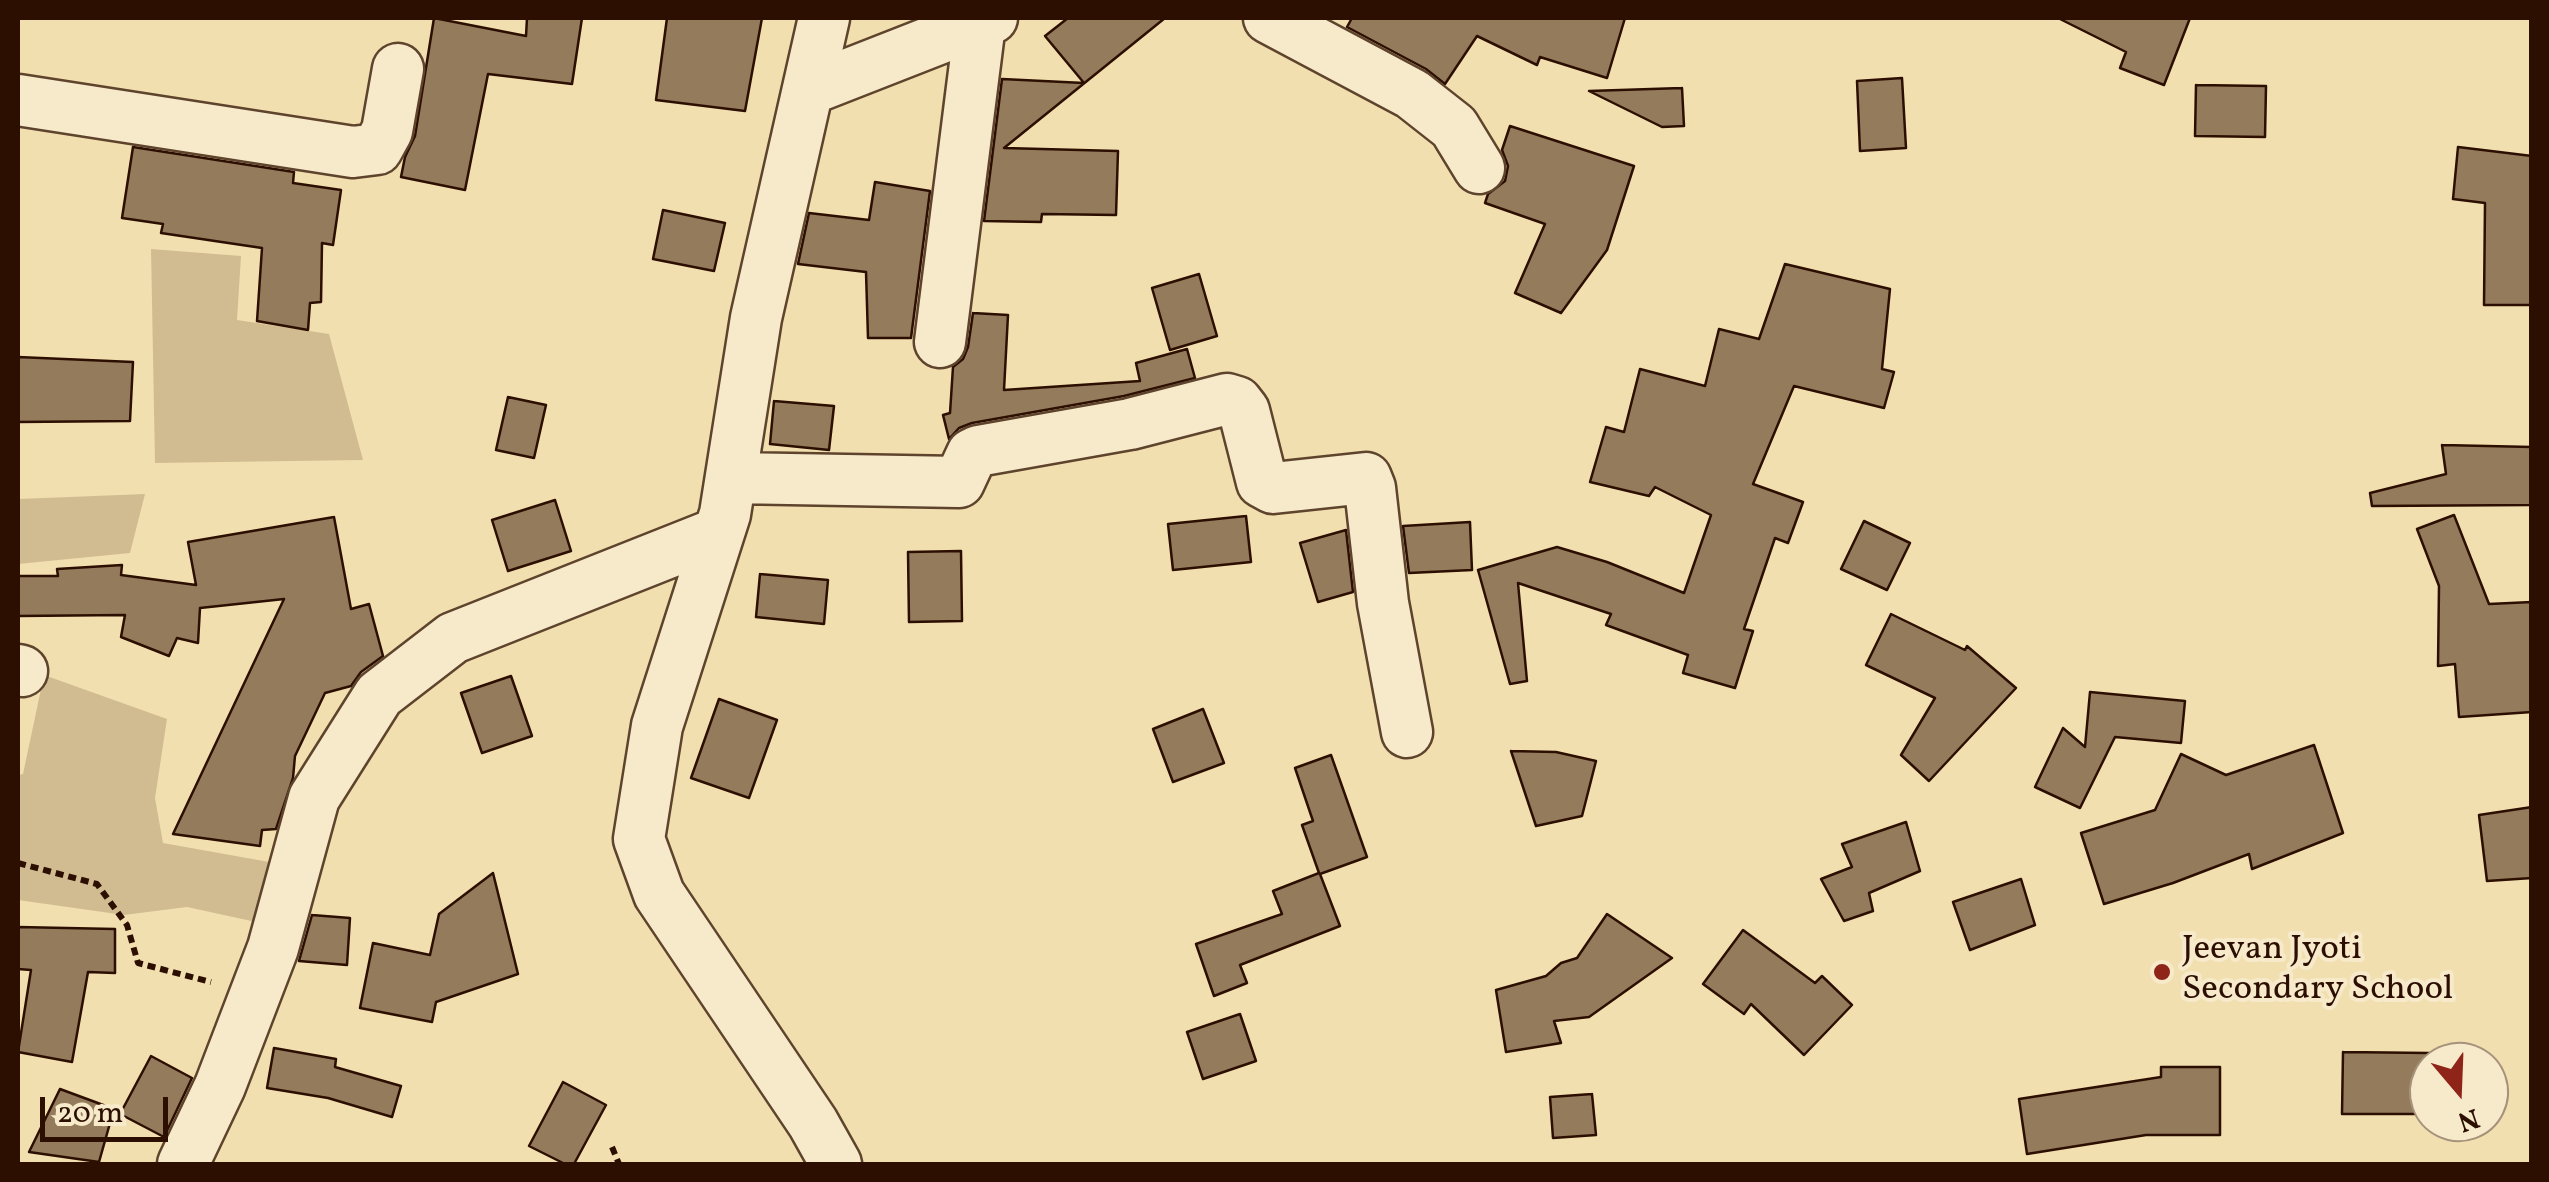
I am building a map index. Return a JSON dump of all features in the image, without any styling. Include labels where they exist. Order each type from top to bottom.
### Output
[{"type":"street","points":[[824,18],[756,318],[733,478],[657,726],[638,839],[659,894],[813,1123],[836,1164]]},
{"type":"street","points":[[1269,18],[1412,94],[1454,127],[1479,168]]},
{"type":"street","points":[[808,90],[986,21],[940,342]]},
{"type":"street","points":[[18,100],[353,152],[377,149],[387,131],[398,69]]},
{"type":"street","points":[[733,478],[958,482],[972,454],[978,452],[1130,424],[1227,399],[1237,402],[1244,410],[1262,482],[1274,488],[1366,478],[1406,732]]},
{"type":"street","points":[[183,1164],[220,1086],[273,948],[314,798],[379,695],[454,638],[718,533]]},
{"type":"path","points":[[18,863],[97,884],[127,925],[138,963],[215,983],[252,1004]]},
{"type":"path","points":[[612,1147],[619,1164]]},
{"type":"shaded area","points":[[151,249],[241,256],[237,320],[329,334],[363,460],[155,463]]},
{"type":"shaded area","points":[[145,494],[130,553],[18,564],[18,499]]},
{"type":"shaded area","points":[[44,675],[167,719],[155,798],[163,843],[286,865],[279,927],[187,907],[124,915],[18,900],[18,775],[23,774]]},
{"type":"building","points":[[434,18],[526,36],[527,18],[582,18],[572,84],[488,74],[465,190],[401,177],[415,136]]},
{"type":"building","points":[[667,18],[762,18],[745,111],[656,100]]},
{"type":"building","points":[[1068,18],[1165,18],[1004,148],[1118,151],[1116,215],[1042,214],[1041,222],[984,221],[1002,79],[1084,83],[1045,36]]},
{"type":"building","points":[[1352,18],[1625,18],[1607,78],[1540,57],[1537,65],[1477,36],[1445,84],[1426,69],[1347,27]]},
{"type":"building","points":[[2058,18],[2190,18],[2164,85],[2120,68],[2126,52]]},
{"type":"building","points":[[1902,78],[1906,148],[1860,151],[1857,81]]},
{"type":"building","points":[[2196,85],[2266,86],[2265,137],[2195,136]]},
{"type":"building","points":[[1682,88],[1684,126],[1662,127],[1589,91]]},
{"type":"building","points":[[1510,126],[1634,166],[1607,250],[1561,313],[1515,293],[1545,224],[1485,203],[1488,194],[1505,181],[1508,166],[1502,150]]},
{"type":"building","points":[[133,147],[294,172],[293,183],[341,190],[333,245],[322,243],[321,302],[310,303],[308,330],[257,321],[262,248],[161,233],[163,224],[122,218]]},
{"type":"building","points":[[2458,147],[2532,156],[2532,305],[2484,305],[2485,203],[2453,199]]},
{"type":"building","points":[[875,182],[930,191],[911,338],[868,338],[866,272],[798,264],[809,213],[869,220]]},
{"type":"building","points":[[663,210],[725,223],[714,271],[653,259]]},
{"type":"building","points":[[1785,264],[1890,289],[1882,369],[1894,372],[1884,408],[1794,386],[1753,484],[1803,502],[1788,543],[1775,538],[1744,629],[1753,631],[1735,688],[1683,673],[1688,655],[1606,625],[1611,614],[1518,583],[1527,681],[1510,684],[1478,570],[1557,547],[1684,593],[1711,515],[1655,487],[1649,496],[1590,482],[1606,427],[1624,432],[1640,369],[1705,386],[1719,329],[1759,339]]},
{"type":"building","points":[[1199,274],[1217,336],[1170,350],[1152,288]]},
{"type":"building","points":[[973,313],[1008,315],[1004,390],[1140,381],[1136,363],[1187,349],[1195,378],[1124,396],[972,423],[959,428],[949,439],[943,415],[950,413],[953,367],[963,359],[968,347]]},
{"type":"building","points":[[18,357],[133,362],[130,421],[18,422]]},
{"type":"building","points":[[508,397],[546,405],[534,458],[496,450]]},
{"type":"building","points":[[774,401],[834,406],[829,450],[770,444]]},
{"type":"building","points":[[2442,445],[2532,447],[2532,505],[2372,506],[2370,493],[2446,474]]},
{"type":"building","points":[[555,500],[571,551],[508,571],[492,520]]},
{"type":"building","points":[[2454,515],[2489,604],[2532,602],[2532,712],[2459,717],[2455,664],[2438,666],[2439,586],[2417,529]]},
{"type":"building","points":[[1246,516],[1251,562],[1173,570],[1168,524]]},
{"type":"building","points":[[334,517],[351,609],[369,604],[383,656],[361,672],[351,686],[325,693],[295,756],[293,778],[276,829],[262,830],[260,846],[173,834],[284,599],[200,608],[198,643],[177,638],[169,656],[121,637],[125,615],[18,616],[18,576],[58,576],[57,569],[122,565],[121,575],[196,585],[188,542]]},
{"type":"building","points":[[1864,521],[1910,543],[1887,590],[1841,569]]},
{"type":"building","points":[[1470,522],[1472,570],[1409,573],[1403,526]]},
{"type":"building","points":[[1346,530],[1353,592],[1318,602],[1300,543]]},
{"type":"building","points":[[961,551],[962,621],[909,622],[908,552]]},
{"type":"building","points":[[760,574],[828,580],[824,624],[756,617]]},
{"type":"building","points":[[1891,614],[1965,650],[1967,646],[2016,688],[1929,781],[1901,755],[1935,698],[1866,665]]},
{"type":"building","points":[[511,676],[532,736],[482,753],[461,693]]},
{"type":"building","points":[[2090,692],[2185,701],[2181,743],[2115,737],[2080,808],[2035,787],[2063,728],[2085,747]]},
{"type":"building","points":[[719,699],[777,720],[749,798],[691,778]]},
{"type":"building","points":[[1203,709],[1224,763],[1173,782],[1153,729]]},
{"type":"building","points":[[2314,745],[2343,833],[2252,869],[2249,854],[2104,904],[2081,833],[2155,810],[2181,754],[2226,775]]},
{"type":"building","points":[[1511,751],[1556,752],[1596,761],[1582,816],[1536,826]]},
{"type":"building","points":[[1331,755],[1367,857],[1320,874],[1340,926],[1240,965],[1247,983],[1214,996],[1196,944],[1282,914],[1273,891],[1319,873],[1302,825],[1313,821],[1295,768]]},
{"type":"building","points":[[2532,807],[2532,878],[2487,881],[2479,815]]},
{"type":"building","points":[[1906,822],[1920,871],[1869,893],[1873,911],[1844,921],[1821,879],[1852,867],[1842,844]]},
{"type":"building","points":[[493,873],[518,974],[436,1002],[432,1022],[360,1008],[373,943],[430,955],[439,914]]},
{"type":"building","points":[[2021,879],[2035,925],[1970,950],[1953,902]]},
{"type":"building","points":[[1607,914],[1672,958],[1589,1017],[1554,1021],[1561,1043],[1506,1052],[1496,990],[1546,976],[1561,963],[1577,958]]},
{"type":"building","points":[[312,915],[350,918],[347,965],[299,961]]},
{"type":"building","points":[[18,927],[115,929],[115,973],[88,972],[72,1062],[18,1052],[31,970],[18,969]]},
{"type":"building","points":[[1743,930],[1815,983],[1822,976],[1852,1005],[1804,1055],[1751,1004],[1744,1014],[1703,984]]},
{"type":"building","points":[[1240,1014],[1256,1061],[1203,1079],[1187,1032]]},
{"type":"building","points":[[274,1048],[336,1059],[335,1067],[401,1086],[392,1117],[328,1098],[267,1088]]},
{"type":"building","points":[[2343,1052],[2409,1053],[2409,1114],[2342,1114]]},
{"type":"building","points":[[151,1056],[192,1078],[164,1137],[120,1114]]},
{"type":"building","points":[[2161,1067],[2220,1067],[2220,1135],[2146,1135],[2027,1154],[2019,1099],[2161,1077]]},
{"type":"building","points":[[563,1082],[606,1105],[574,1164],[565,1164],[529,1146]]},
{"type":"building","points":[[60,1089],[114,1109],[99,1162],[29,1152]]},
{"type":"building","points":[[1592,1094],[1596,1135],[1553,1138],[1550,1097]]},
{"type":"place","name":"Jeevan Jyoti Secondary School","points":[[2162,972]]}]
